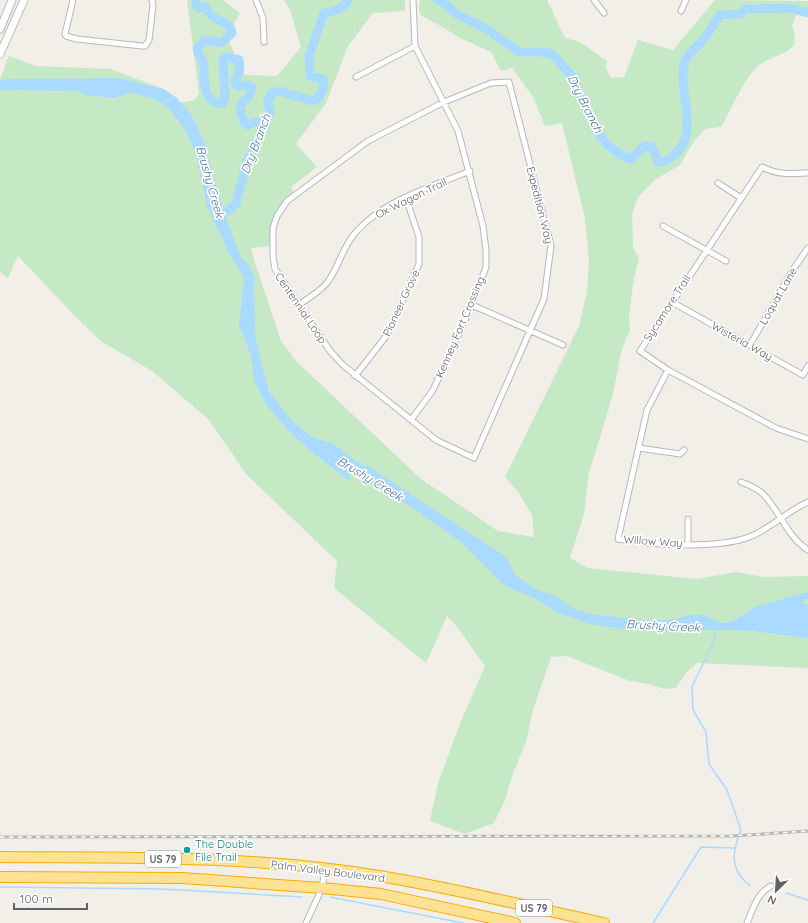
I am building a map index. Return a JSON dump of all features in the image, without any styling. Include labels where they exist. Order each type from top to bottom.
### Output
[{"type":"highway","name":"Palm Valley Boulevard","points":[[0,857],[204,860],[325,869],[408,881],[604,923]]},
{"type":"highway","name":"Palm Valley Boulevard","points":[[0,877],[182,878],[322,888],[381,894],[515,923]]},
{"type":"main road","points":[[0,29],[12,0]]},
{"type":"main road","points":[[0,54],[24,0]]},
{"type":"street","points":[[73,0],[67,21],[66,36],[77,40],[142,46],[145,46],[149,40],[153,5],[152,0]]},
{"type":"street","points":[[256,0],[263,18],[264,42]]},
{"type":"street","name":"Kenney Fort Crossing","points":[[411,420],[433,390],[472,305],[486,267],[486,250],[483,226],[470,171],[458,131],[415,46],[413,0]]},
{"type":"street","points":[[594,0],[604,13]]},
{"type":"street","points":[[681,11],[686,0]]},
{"type":"street","points":[[356,77],[415,46]]},
{"type":"street","name":"Expedition Way","points":[[444,102],[491,83],[509,82],[551,246],[544,299],[474,458]]},
{"type":"street","name":"Centennial Loop","points":[[444,102],[368,141],[287,201],[276,216],[273,228],[273,257],[276,269],[281,279],[330,351],[355,376],[436,440],[474,458]]},
{"type":"street","name":"Sycamore Trail","points":[[808,173],[787,175],[772,172],[762,167],[705,250],[640,351],[668,370],[776,428],[808,438]]},
{"type":"street","name":"Ox Wagon Trail","points":[[299,305],[319,290],[330,279],[343,250],[356,232],[377,212],[470,171]]},
{"type":"street","points":[[718,183],[741,198]]},
{"type":"street","name":"Pioneer Grove","points":[[355,376],[387,335],[419,264],[420,236],[406,198]]},
{"type":"street","points":[[663,226],[726,261]]},
{"type":"street","name":"Loquat Lane","points":[[750,345],[792,271],[808,248]]},
{"type":"street","name":"Wisteria Way","points":[[672,302],[803,375],[808,366]]},
{"type":"street","points":[[472,305],[563,345]]},
{"type":"street","name":"Willow Way","points":[[668,370],[647,410],[618,539],[660,544],[737,541],[760,532],[808,502]]},
{"type":"street","points":[[639,448],[680,454],[684,450]]},
{"type":"street","points":[[742,482],[763,494],[801,545],[808,550]]},
{"type":"street","points":[[688,519],[688,544]]},
{"type":"street","points":[[306,923],[322,888],[325,869]]},
{"type":"street","points":[[746,923],[758,896],[764,889],[771,886]]},
{"type":"green space","points":[[187,0],[223,0],[240,13],[232,28],[228,40],[245,75],[277,76],[301,47],[290,10],[284,0],[405,0],[405,11],[373,13],[348,46],[326,103],[296,144],[317,167],[291,187],[294,192],[274,215],[271,228],[270,246],[251,248],[281,341],[297,362],[421,479],[498,531],[534,537],[532,515],[518,492],[505,477],[579,326],[587,292],[589,260],[585,218],[562,123],[545,126],[533,97],[512,68],[501,71],[491,52],[458,37],[422,16],[419,11],[420,0],[547,0],[565,38],[580,42],[607,61],[606,68],[611,78],[624,77],[638,40],[673,50],[715,0],[808,1],[808,9],[797,13],[792,26],[795,39],[793,46],[787,51],[758,66],[747,79],[721,127],[705,129],[694,141],[680,165],[656,179],[640,195],[635,204],[632,216],[633,247],[639,258],[633,283],[629,316],[630,329],[621,352],[613,394],[589,473],[584,514],[570,558],[588,568],[696,579],[736,572],[763,577],[808,576],[808,668],[697,663],[686,673],[676,688],[664,689],[649,684],[630,681],[567,656],[551,657],[533,710],[526,742],[512,776],[505,800],[494,823],[465,834],[430,821],[438,783],[459,726],[485,666],[458,628],[447,616],[426,663],[334,588],[337,561],[247,475],[208,419],[152,371],[102,342],[18,256],[8,278],[0,272],[0,79],[9,56],[36,66],[110,69],[164,89],[179,103],[195,100],[199,93]]},
{"type":"water","name":"Brushy Creek","points":[[119,78],[164,89],[177,98],[191,114],[203,139],[222,207],[241,258],[250,266],[254,278],[255,333],[261,363],[269,391],[293,422],[314,438],[332,443],[360,464],[369,467],[502,554],[507,559],[515,575],[537,590],[553,595],[576,610],[591,614],[648,621],[675,619],[691,615],[704,615],[716,621],[726,623],[735,620],[757,606],[808,592],[808,599],[801,602],[808,606],[808,638],[745,630],[630,630],[590,624],[559,613],[534,598],[505,586],[462,543],[401,500],[353,473],[349,472],[350,479],[348,480],[308,449],[283,425],[265,403],[254,381],[251,356],[239,325],[244,277],[229,253],[207,206],[196,153],[184,129],[168,107],[154,99],[131,92],[116,98],[85,95],[77,91],[0,90],[0,80]]},
{"type":"waterway","points":[[196,0],[196,6],[199,8],[205,6],[212,16],[230,27],[232,33],[221,43],[205,40],[197,49],[203,61],[205,88],[207,94],[210,99],[222,104],[225,99],[223,60],[226,57],[239,60],[240,69],[235,82],[237,86],[248,85],[252,88],[251,93],[241,107],[244,122],[247,125],[256,122],[266,124]]},
{"type":"waterway","name":"Dry Branch","points":[[217,213],[228,211],[236,204],[247,161],[270,113],[268,101],[272,93],[280,91],[312,101],[319,98],[324,86],[323,79],[310,76],[309,56],[324,13],[341,8],[348,0]]},
{"type":"waterway","name":"Dry Branch","points":[[437,0],[445,3],[455,13],[488,30],[519,52],[541,52],[552,54],[572,76],[597,132],[606,143],[619,154],[631,159],[644,146],[652,147],[658,162],[666,161],[673,157],[683,144],[687,133],[683,87],[685,60],[705,38],[720,15],[739,14],[746,9],[789,8],[808,13]]},
{"type":"waterway","points":[[716,629],[713,643],[692,687],[693,710],[706,732],[709,764],[727,790],[741,830],[734,853],[734,860],[738,873],[750,886]]},
{"type":"waterway","points":[[653,923],[701,847],[734,848]]},
{"type":"waterway","points":[[0,887],[163,889],[302,897]]},
{"type":"waterway","points":[[786,893],[808,900]]},
{"type":"waterway","points":[[330,897],[463,923]]},
{"type":"railway","points":[[0,837],[732,836],[808,831]]},
{"type":"place","name":"The Double File Trail","points":[[187,850]]}]
